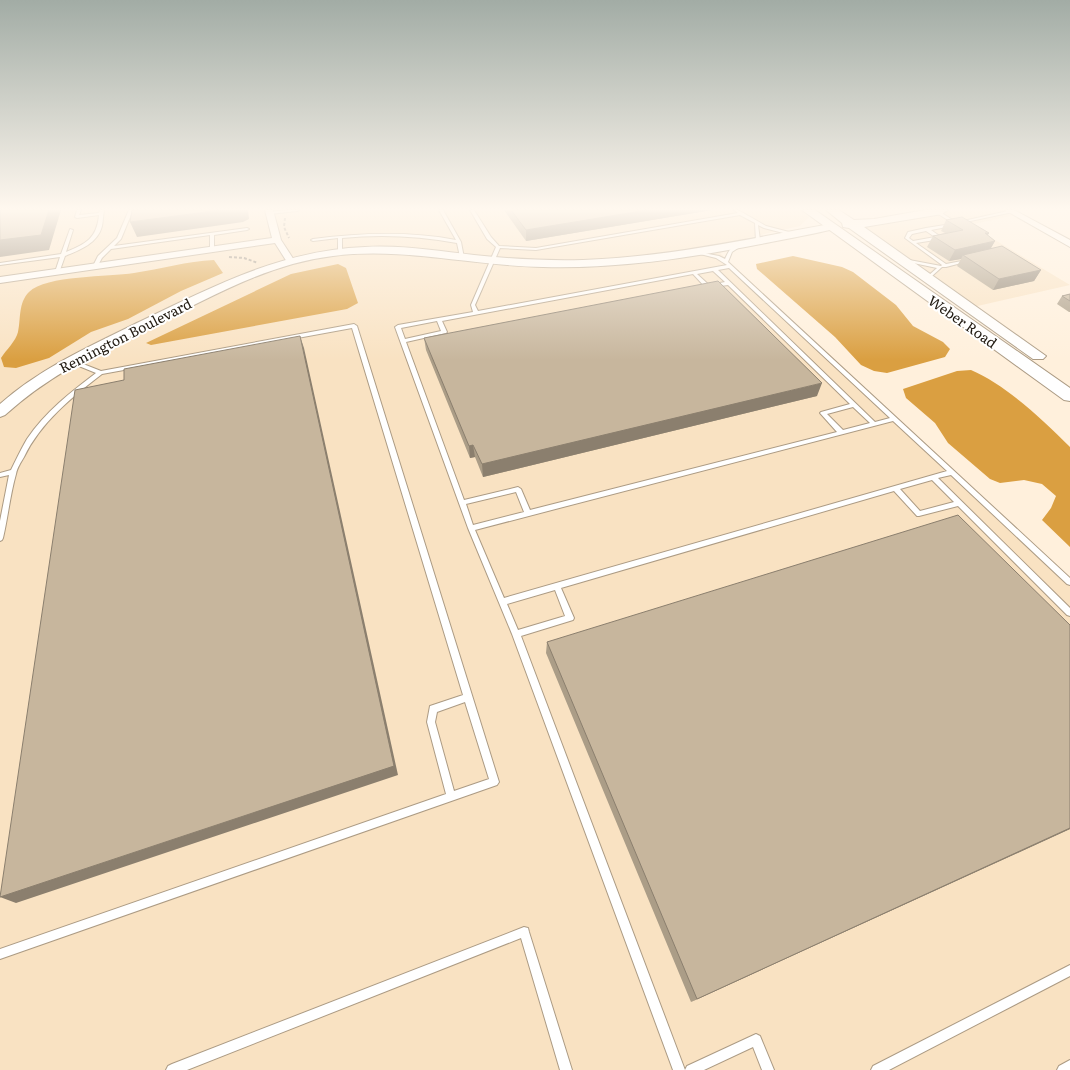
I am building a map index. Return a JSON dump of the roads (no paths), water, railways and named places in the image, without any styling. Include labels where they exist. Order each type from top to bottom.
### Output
[{"type":"main road","name":"Weber Road","points":[[878,260],[1070,396]]},
{"type":"main road","name":"Weber Road","points":[[902,260],[1070,380]]},
{"type":"street","points":[[0,280],[140,260]]},
{"type":"street","name":"Remington Boulevard","points":[[0,412],[31,386],[71,361],[254,271],[290,260]]},
{"type":"street","name":"Remington Boulevard","points":[[491,260],[541,264],[596,263],[630,260]]},
{"type":"lane","points":[[0,264],[32,260]]},
{"type":"lane","points":[[57,272],[62,260]]},
{"type":"lane","points":[[96,266],[99,260]]},
{"type":"lane","points":[[476,314],[473,305],[491,260]]},
{"type":"lane","points":[[720,260],[729,264],[1070,582]]},
{"type":"lane","points":[[729,260],[729,264]]},
{"type":"lane","points":[[906,260],[940,267],[975,260]]},
{"type":"lane","points":[[938,260],[946,266]]},
{"type":"lane","points":[[679,1070],[516,634],[462,503],[398,327],[694,273],[729,264]]},
{"type":"lane","points":[[931,280],[930,276],[940,267]]},
{"type":"lane","points":[[714,269],[874,424]]},
{"type":"lane","points":[[694,273],[708,287],[729,283]]},
{"type":"lane","points":[[403,341],[444,332],[439,320]]},
{"type":"lane","points":[[0,538],[13,472],[33,435],[52,412],[76,390],[100,373],[354,326],[494,782],[0,954]]},
{"type":"lane","points":[[71,361],[100,373]]},
{"type":"lane","points":[[841,432],[823,413],[855,405]]},
{"type":"lane","points":[[472,528],[894,418]]},
{"type":"lane","points":[[0,474],[13,472]]},
{"type":"lane","points":[[502,602],[952,472]]},
{"type":"lane","points":[[933,477],[1070,613]]},
{"type":"lane","points":[[895,488],[920,514],[959,503]]},
{"type":"lane","points":[[462,503],[518,489],[528,513]]},
{"type":"lane","points":[[516,634],[570,618],[558,587]]},
{"type":"lane","points":[[452,797],[431,722],[433,709],[468,698]]},
{"type":"lane","points":[[172,1070],[524,932],[566,1070]]},
{"type":"lane","points":[[877,1070],[1070,970]]},
{"type":"lane","points":[[691,1070],[756,1040],[768,1070]]},
{"type":"lane","points":[[1063,1070],[1070,1066]]}]
